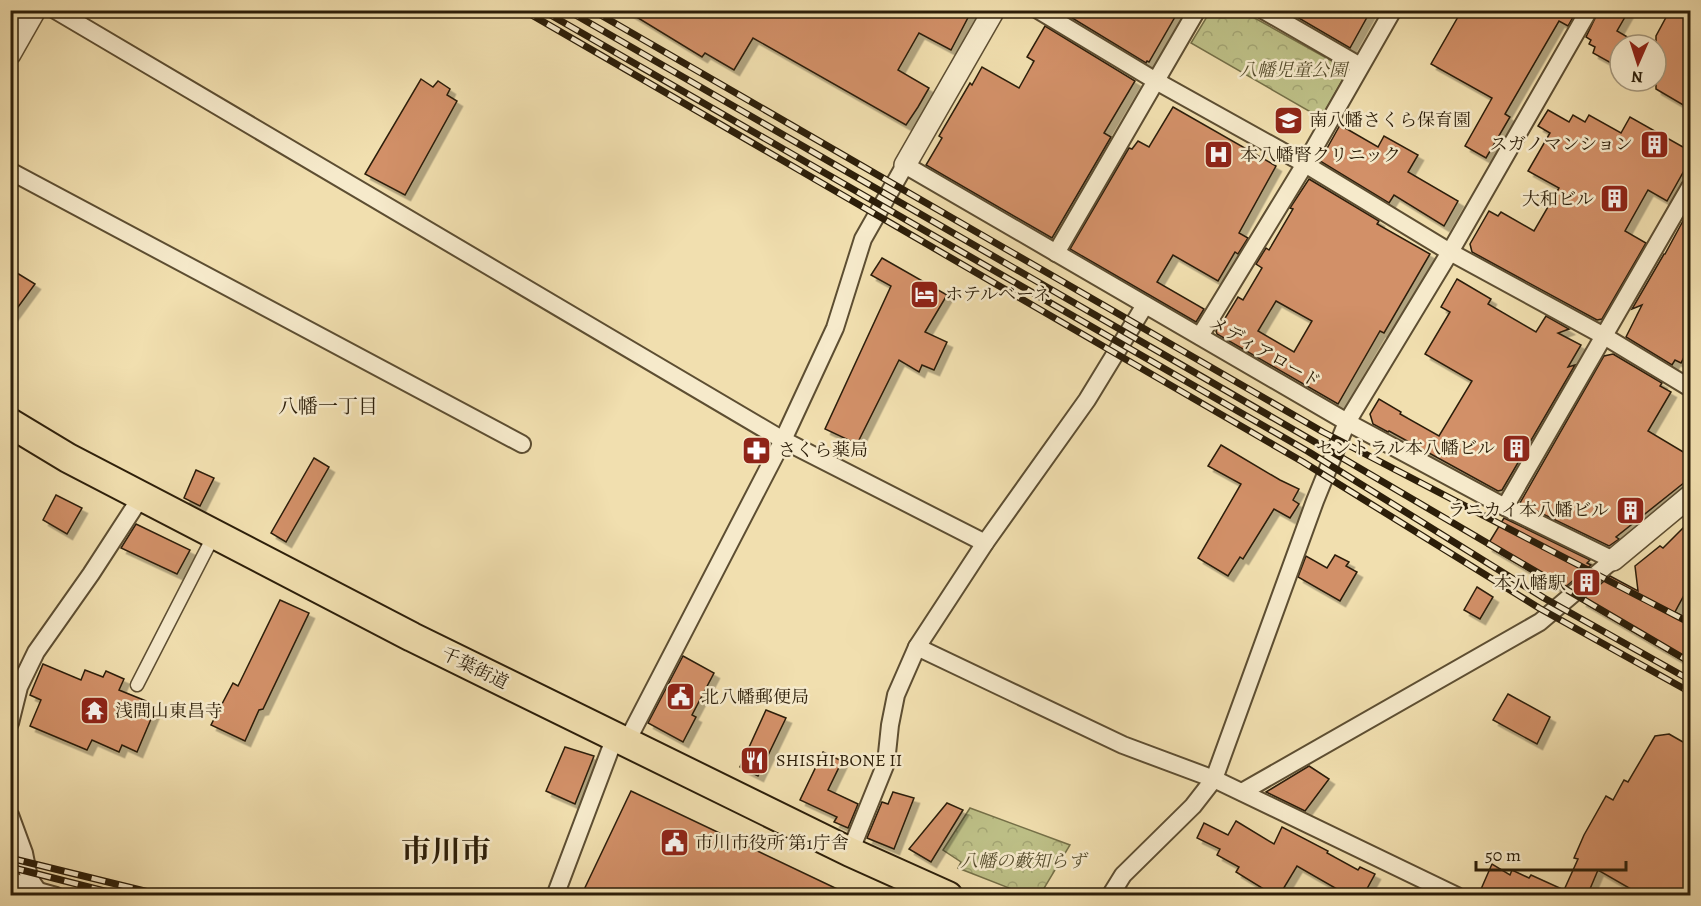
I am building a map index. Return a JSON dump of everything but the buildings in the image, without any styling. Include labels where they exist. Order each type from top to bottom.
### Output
[{"type":"highway","name":"千葉街道","points":[[10,423],[68,458],[141,497],[412,637],[930,892]]},
{"type":"street","points":[[10,54],[35,10]]},
{"type":"street","points":[[55,10],[783,440],[985,543]]},
{"type":"street","points":[[555,896],[621,740],[783,440],[835,328],[863,239],[993,10]]},
{"type":"street","points":[[1038,10],[1156,81],[1305,164],[1450,252],[1604,336],[1690,388]]},
{"type":"street","points":[[1056,253],[1197,10]]},
{"type":"street","points":[[1263,10],[1360,66]]},
{"type":"street","points":[[1200,336],[1305,164],[1393,10]]},
{"type":"street","points":[[1110,896],[1123,875],[1193,806],[1214,779],[1315,501],[1347,422],[1450,252],[1589,10]]},
{"type":"street","name":"メディアロード","points":[[904,165],[1347,422],[1505,507],[1613,560]]},
{"type":"street","points":[[10,171],[522,444]]},
{"type":"street","points":[[1505,507],[1690,187]]},
{"type":"street","points":[[850,852],[886,763],[896,695],[917,647],[985,543],[1087,400],[1145,305]]},
{"type":"street","points":[[1242,792],[1540,622],[1690,496]]},
{"type":"street","points":[[10,723],[19,687],[36,652],[141,497]]},
{"type":"street","points":[[137,685],[213,535]]},
{"type":"street","points":[[917,647],[1123,745],[1214,779],[1457,896]]},
{"type":"street","points":[[10,815],[24,853],[29,878],[38,893]]},
{"type":"street","points":[[10,880],[38,893],[56,896]]},
{"type":"green space","name":"八幡児童公園","points":[[1211,10],[1242,11],[1348,70],[1321,118],[1191,43]]},
{"type":"green space","name":"八幡の藪知らず","points":[[970,808],[1070,845],[1040,895],[1027,895],[958,868],[961,862],[943,850]]},
{"type":"railway","points":[[523,10],[1303,462],[1539,608],[1690,692]]},
{"type":"railway","points":[[542,10],[1309,452],[1544,598],[1690,680]]},
{"type":"railway","points":[[567,10],[1315,442],[1690,662]]},
{"type":"railway","points":[[592,10],[1323,432],[1690,623]]},
{"type":"railway","points":[[10,858],[165,896]]},
{"type":"railway","points":[[10,867],[124,896]]},
{"type":"place","name":"南八幡さくら保育園","points":[[1288,120]]},
{"type":"place","name":"スガノマンション","points":[[1654,144]]},
{"type":"place","name":"本八幡腎クリニック","points":[[1219,155]]},
{"type":"place","name":"大和ビル","points":[[1615,199]]},
{"type":"place","name":"ホテルベーネ","points":[[924,294]]},
{"type":"place","name":"セントラル本八幡ビル","points":[[1516,448]]},
{"type":"place","name":"さくら薬局","points":[[757,450]]},
{"type":"place","name":"ラニカイ本八幡ビル","points":[[1630,510]]},
{"type":"place","name":"本八幡駅","points":[[1587,583]]},
{"type":"place","name":"北八幡郵便局","points":[[680,697]]},
{"type":"place","name":"浅間山東昌寺","points":[[94,711]]},
{"type":"place","name":"SHISHI BONE II","points":[[755,760]]},
{"type":"place","name":"市川市役所 第1庁舎","points":[[674,843]]},
{"type":"district","name":"八幡一丁目","points":[[328,406]]},
{"type":"district","name":"市川市","points":[[446,851]]}]
